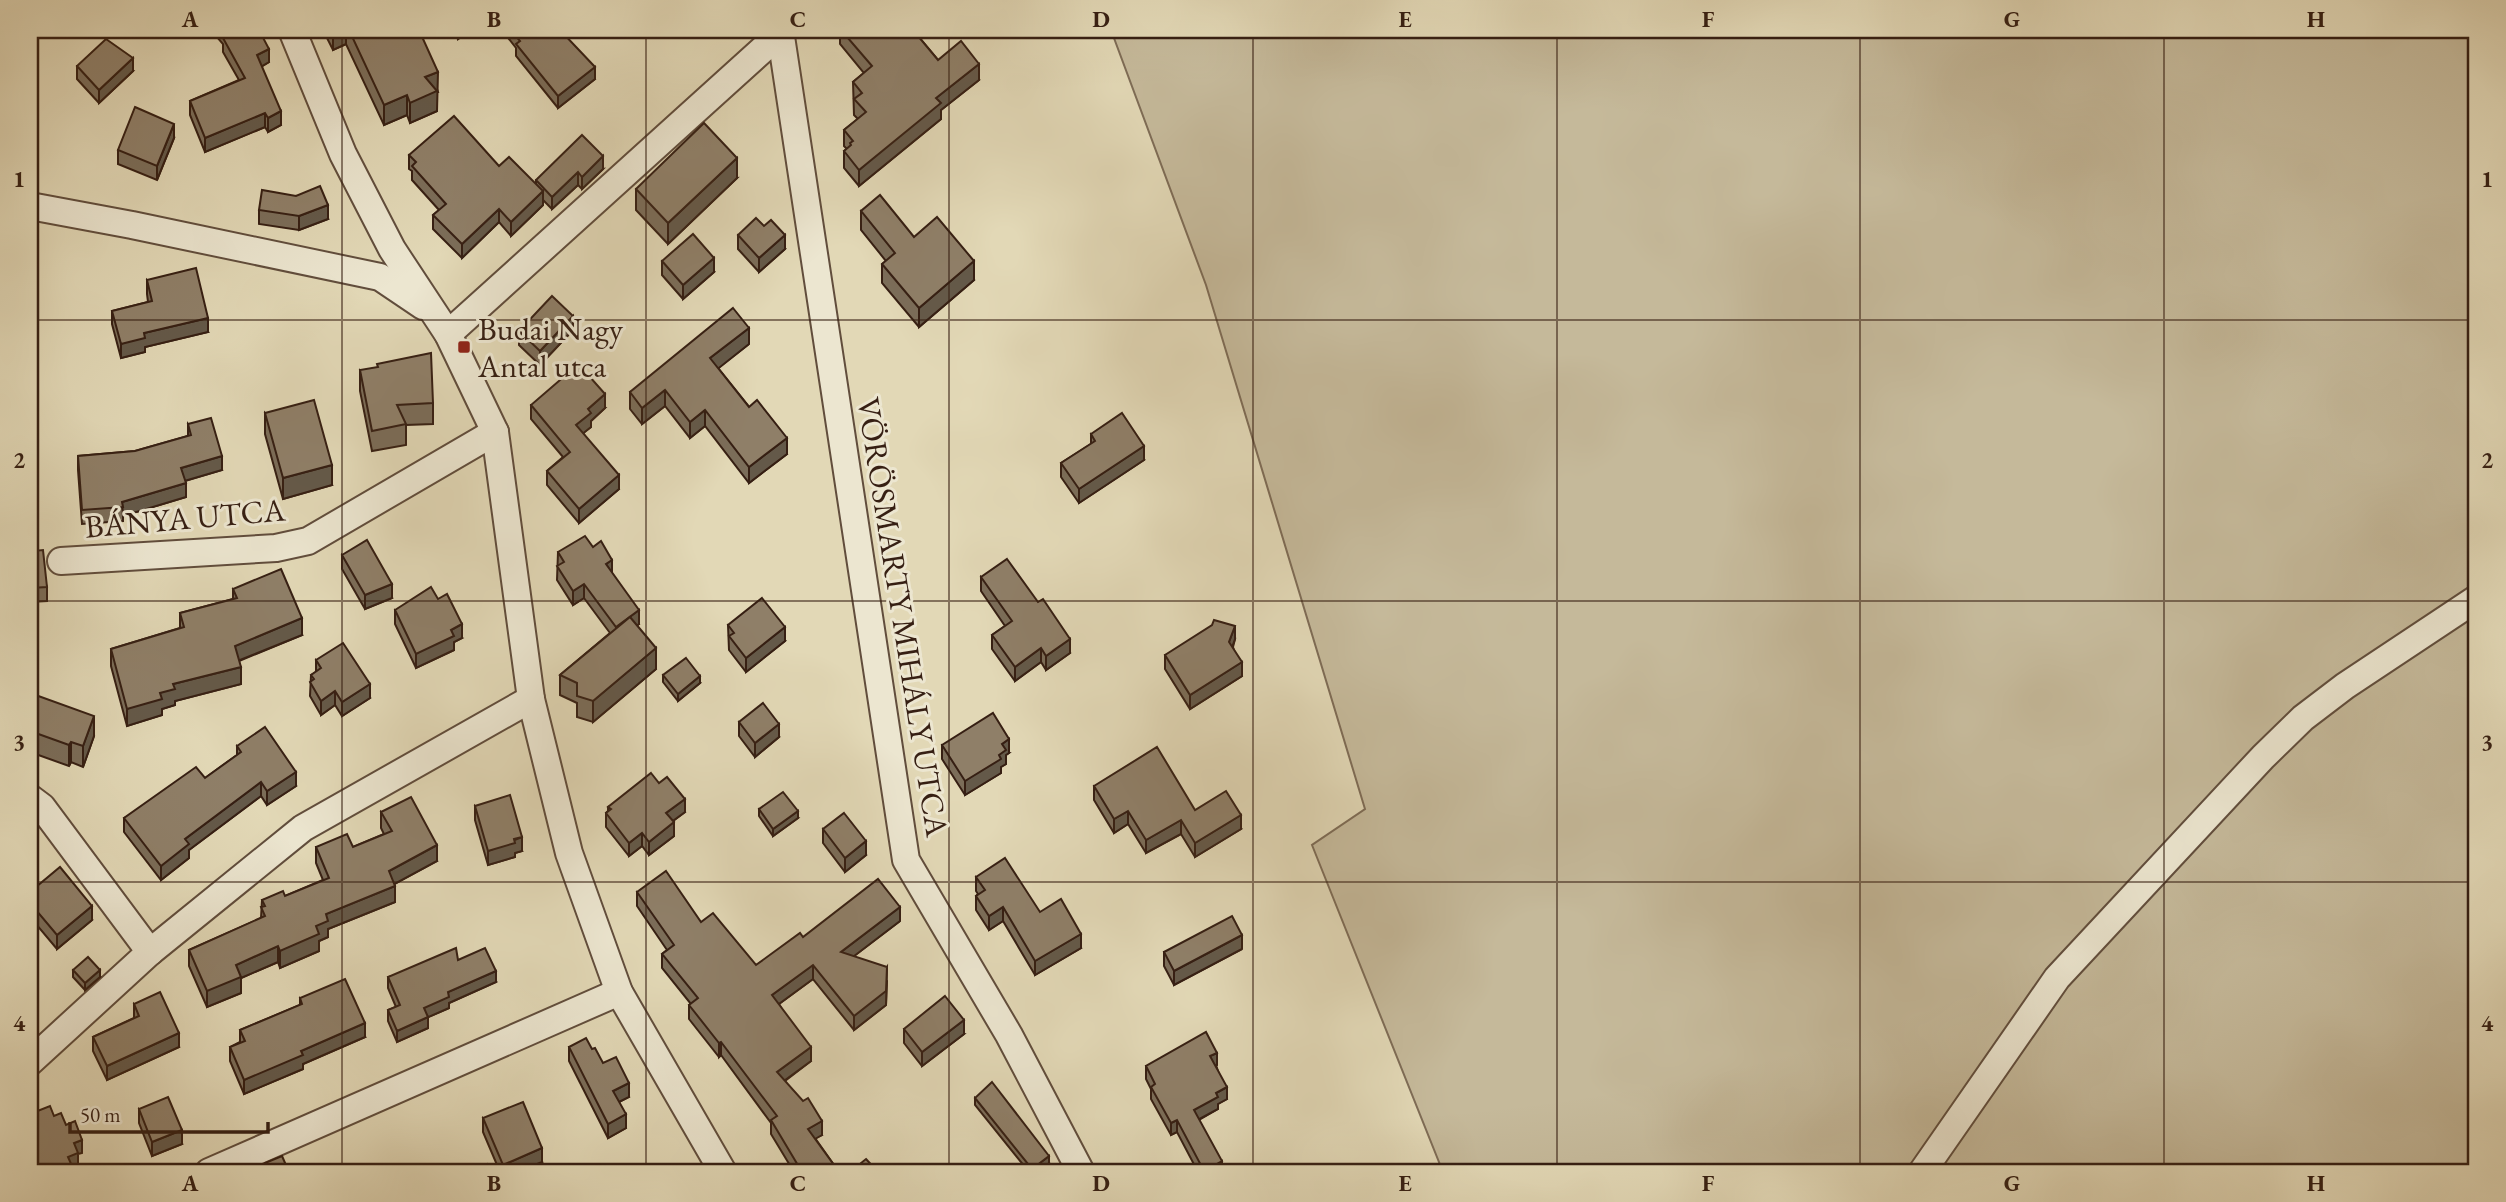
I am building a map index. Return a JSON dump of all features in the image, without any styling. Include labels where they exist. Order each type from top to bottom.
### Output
[{"type":"street","points":[[292,30],[343,153],[392,249],[448,334],[495,432],[531,699],[569,853],[619,992],[723,1172]]},
{"type":"street","points":[[448,334],[781,31]]},
{"type":"street","name":"VÖRÖSMARTY MIHÁLY UTCA","points":[[781,31],[906,860],[1009,1035],[1081,1172]]},
{"type":"street","points":[[30,206],[380,277],[431,311]]},
{"type":"street","name":"BÁNYA UTCA","points":[[61,561],[276,548],[308,541],[495,432]]},
{"type":"street","points":[[1922,1172],[2057,978],[2263,757],[2303,718],[2346,686],[2476,599]]},
{"type":"street","points":[[30,1062],[150,952],[303,828],[531,699]]},
{"type":"street","points":[[30,798],[42,807],[150,952]]},
{"type":"street","points":[[209,1172],[619,992]]},
{"type":"shaded area","points":[[1111,30],[2476,30],[2476,1172],[1443,1172],[1312,845],[1365,809],[1206,285]]},
{"type":"building","points":[[223,30],[259,30],[269,49],[257,55],[281,111],[268,118],[265,113],[205,138],[190,101],[245,78],[223,38],[228,36]]},
{"type":"building","points":[[349,30],[419,30],[438,72],[425,77],[437,91],[410,103],[407,95],[384,105]]},
{"type":"building","points":[[511,30],[560,30],[595,67],[558,96],[516,44],[520,41]]},
{"type":"building","points":[[841,30],[913,30],[938,60],[961,41],[979,64],[936,98],[941,103],[859,170],[844,151],[853,141],[844,130],[866,112],[854,99],[862,93],[853,82],[872,66]]},
{"type":"building","points":[[106,39],[133,58],[99,90],[77,66]]},
{"type":"building","points":[[135,107],[174,124],[157,166],[118,150]]},
{"type":"building","points":[[454,116],[499,166],[509,157],[543,191],[511,222],[499,209],[462,244],[433,215],[446,204],[412,166],[416,162],[409,155]]},
{"type":"building","points":[[704,123],[737,158],[668,223],[636,189]]},
{"type":"building","points":[[582,135],[603,156],[582,177],[578,172],[552,197],[536,180]]},
{"type":"building","points":[[320,186],[328,205],[299,216],[259,210],[262,190],[296,196]]},
{"type":"building","points":[[880,195],[914,237],[937,217],[974,261],[919,308],[882,264],[895,253],[861,211]]},
{"type":"building","points":[[756,218],[764,226],[771,220],[785,235],[759,258],[738,235]]},
{"type":"building","points":[[693,234],[714,258],[683,285],[662,261]]},
{"type":"building","points":[[196,268],[208,318],[144,333],[145,338],[121,344],[112,311],[152,301],[147,280]]},
{"type":"building","points":[[552,296],[573,316],[540,351],[519,331]]},
{"type":"building","points":[[733,308],[749,328],[710,358],[749,407],[757,400],[787,438],[749,467],[705,410],[690,422],[665,390],[642,408],[630,392]]},
{"type":"building","points":[[431,353],[433,403],[397,405],[406,424],[372,431],[360,370]]},
{"type":"building","points":[[574,368],[582,368],[605,394],[588,409],[591,413],[576,425],[619,475],[579,509],[547,471],[570,452],[531,405]]},
{"type":"building","points":[[314,400],[332,465],[283,478],[265,413]]},
{"type":"building","points":[[1122,413],[1144,446],[1079,489],[1061,463],[1095,441],[1091,434]]},
{"type":"building","points":[[211,418],[222,456],[181,468],[186,483],[122,502],[123,507],[82,510],[78,456],[135,451],[191,435],[188,424]]},
{"type":"building","points":[[585,536],[593,547],[601,541],[612,560],[606,564],[639,610],[616,627],[584,584],[573,591],[557,566],[564,562],[558,552]]},
{"type":"building","points":[[367,540],[392,584],[365,595],[342,555]]},
{"type":"building","points":[[30,543],[33,543],[34,551],[43,550],[47,587],[30,588]]},
{"type":"building","points":[[1007,559],[1038,602],[1043,599],[1070,639],[1046,656],[1041,648],[1015,667],[992,635],[1012,621],[981,577]]},
{"type":"building","points":[[281,569],[302,618],[235,646],[241,667],[173,684],[175,689],[160,693],[162,699],[127,709],[111,649],[184,627],[180,613],[237,598],[233,589]]},
{"type":"building","points":[[431,587],[438,599],[447,594],[462,624],[451,630],[454,636],[416,654],[395,610]]},
{"type":"building","points":[[762,598],[785,627],[746,658],[729,636],[734,633],[728,625]]},
{"type":"building","points":[[630,617],[656,648],[593,701],[577,696],[577,683],[560,675]]},
{"type":"building","points":[[1214,620],[1235,626],[1229,642],[1242,662],[1190,695],[1165,655],[1212,625]]},
{"type":"building","points":[[343,643],[370,684],[342,702],[335,691],[321,701],[310,682],[314,679],[311,675],[321,668],[316,660]]},
{"type":"building","points":[[686,658],[700,676],[678,694],[663,675]]},
{"type":"building","points":[[30,693],[94,716],[83,746],[71,742],[69,745],[30,731]]},
{"type":"building","points":[[763,703],[779,724],[755,743],[739,722]]},
{"type":"building","points":[[993,713],[1009,739],[1002,744],[1006,750],[999,755],[1001,759],[965,781],[942,745]]},
{"type":"building","points":[[265,727],[296,772],[267,791],[261,782],[185,839],[189,844],[161,866],[124,818],[196,767],[205,778],[241,752],[237,746]]},
{"type":"building","points":[[1157,747],[1195,810],[1226,791],[1241,815],[1195,843],[1181,820],[1146,840],[1128,811],[1114,819],[1094,786]]},
{"type":"building","points":[[651,773],[659,783],[667,777],[685,799],[666,813],[674,822],[649,842],[642,833],[629,843],[606,813],[611,809],[608,807]]},
{"type":"building","points":[[783,792],[798,811],[773,829],[759,809]]},
{"type":"building","points":[[510,795],[522,837],[514,839],[515,843],[488,851],[475,806]]},
{"type":"building","points":[[411,797],[437,845],[389,871],[395,886],[326,914],[328,921],[316,926],[319,934],[280,951],[278,946],[236,965],[241,977],[207,991],[189,950],[265,916],[261,907],[265,906],[262,900],[283,891],[285,896],[329,878],[316,847],[347,834],[353,847],[392,831],[381,812]]},
{"type":"building","points":[[844,813],[866,841],[845,858],[823,829]]},
{"type":"building","points":[[1005,858],[1040,912],[1061,899],[1081,934],[1035,961],[1003,907],[989,916],[976,896],[985,890],[976,877]]},
{"type":"building","points":[[60,867],[92,906],[57,935],[30,903],[30,892]]},
{"type":"building","points":[[666,871],[701,922],[713,913],[756,965],[800,933],[803,937],[878,879],[900,907],[841,952],[887,967],[886,991],[854,1016],[813,965],[772,995],[811,1047],[777,1072],[803,1101],[808,1098],[822,1121],[808,1129],[839,1172],[802,1172],[771,1120],[777,1116],[689,1005],[698,998],[662,954],[674,945],[637,892]]},
{"type":"building","points":[[1232,916],[1242,935],[1174,971],[1164,952]]},
{"type":"building","points":[[456,948],[458,960],[485,948],[496,971],[448,992],[449,997],[424,1008],[428,1017],[397,1031],[388,1010],[400,1005],[388,977]]},
{"type":"building","points":[[88,957],[100,970],[85,983],[73,970]]},
{"type":"building","points":[[345,979],[365,1023],[301,1051],[303,1055],[244,1080],[230,1047],[245,1041],[240,1030],[302,1004],[300,998]]},
{"type":"building","points":[[160,992],[179,1033],[107,1066],[93,1037],[139,1016],[134,1004]]},
{"type":"building","points":[[945,996],[964,1020],[922,1052],[904,1029]]},
{"type":"building","points":[[1206,1032],[1217,1053],[1210,1056],[1227,1087],[1216,1093],[1218,1097],[1194,1110],[1222,1161],[1204,1171],[1177,1120],[1171,1123],[1151,1087],[1155,1084],[1146,1066]]},
{"type":"building","points":[[586,1038],[603,1063],[616,1057],[629,1083],[613,1091],[626,1114],[608,1124],[569,1047]]},
{"type":"building","points":[[992,1082],[1049,1156],[1032,1169],[975,1098]]},
{"type":"building","points":[[168,1097],[182,1130],[152,1142],[139,1109]]},
{"type":"building","points":[[523,1102],[542,1148],[503,1165],[483,1118]]},
{"type":"building","points":[[50,1106],[54,1116],[61,1113],[66,1125],[75,1121],[82,1140],[74,1143],[78,1153],[68,1157],[72,1166],[55,1172],[30,1172],[30,1114]]},
{"type":"building","points":[[282,1156],[289,1172],[268,1172],[265,1163]]},
{"type":"building","points":[[866,1159],[878,1172],[850,1172]]},
{"type":"building","points":[[487,1164],[490,1172],[468,1172]]},
{"type":"place","name":"Budai Nagy Antal utca","points":[[464,347]]}]
